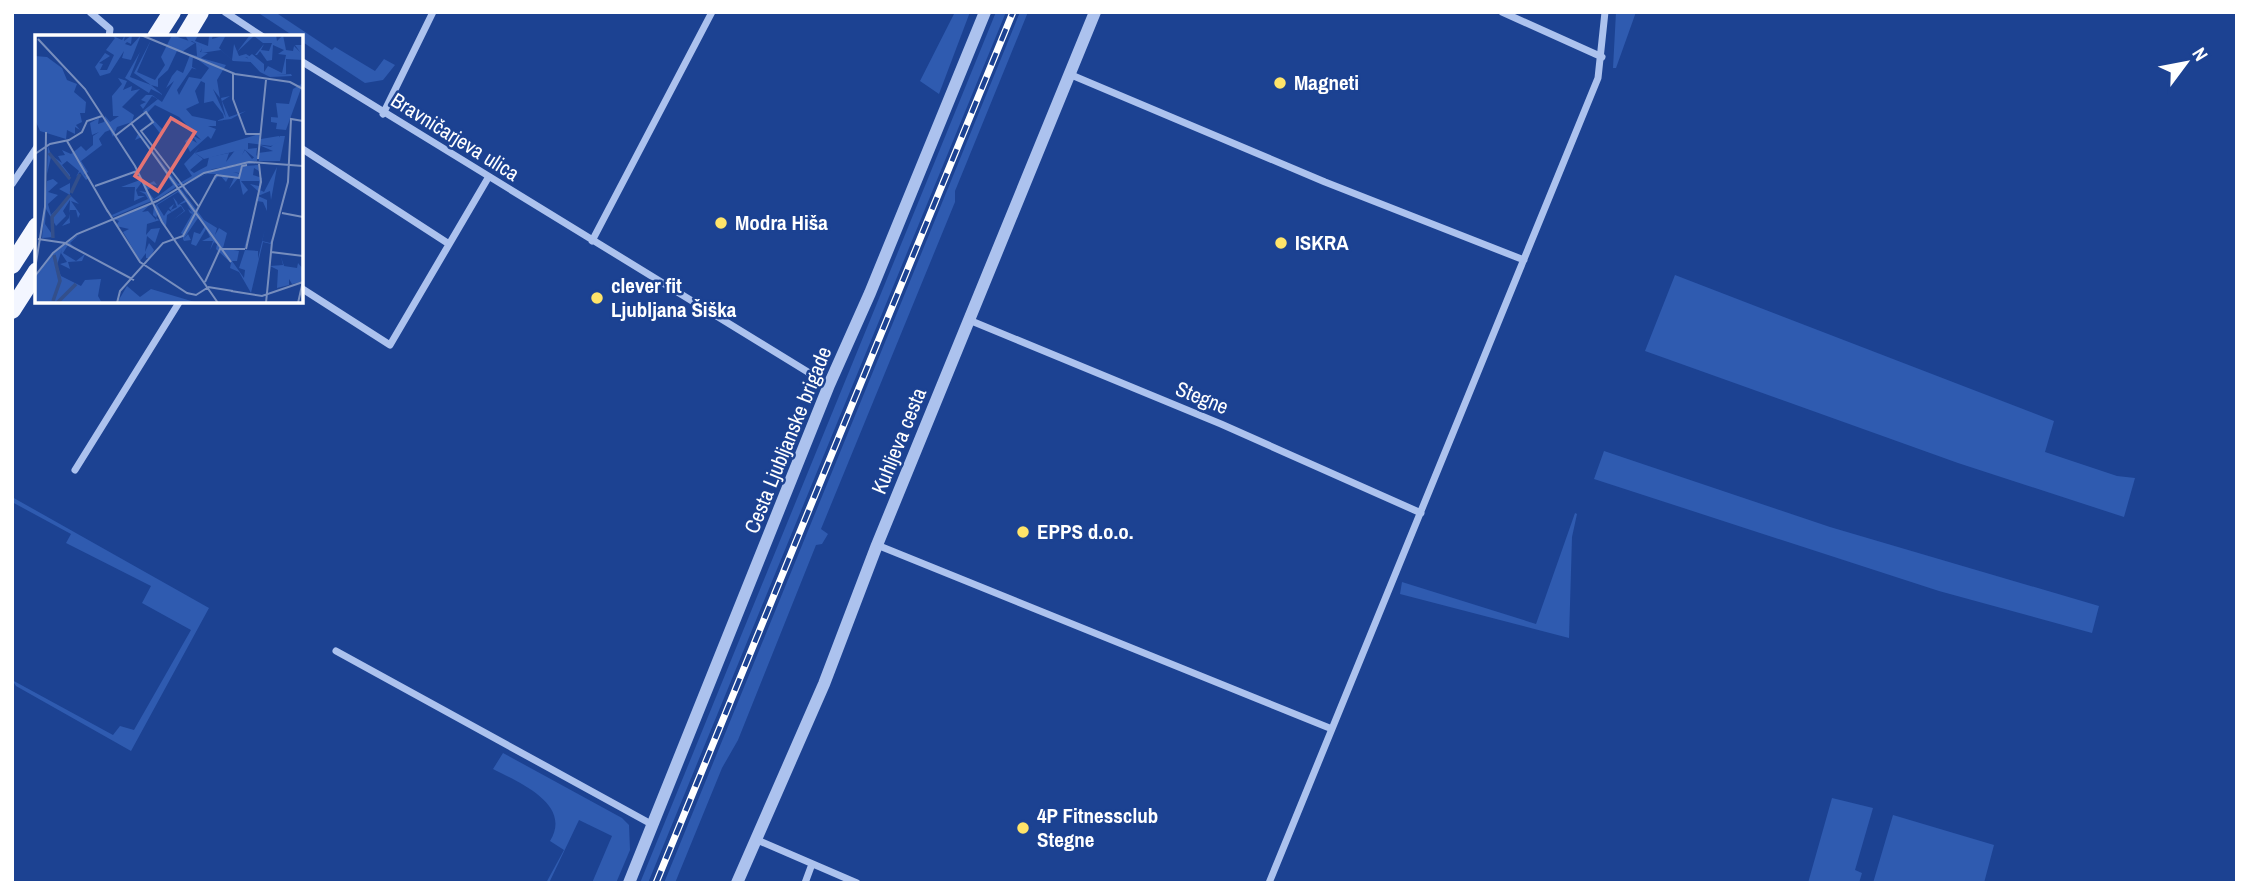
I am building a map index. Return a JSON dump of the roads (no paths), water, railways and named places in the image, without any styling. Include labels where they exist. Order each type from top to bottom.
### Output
[{"type":"main road","points":[[157,35],[172,12]]},
{"type":"main road","points":[[186,35],[200,12]]},
{"type":"main road","points":[[12,265],[35,229]]},
{"type":"main road","points":[[12,310],[35,274]]},
{"type":"street","points":[[90,12],[110,29],[109,35]]},
{"type":"street","points":[[225,12],[260,35]]},
{"type":"street","points":[[383,114],[433,12]]},
{"type":"street","points":[[592,241],[712,12]]},
{"type":"street","name":"Cesta Ljubljanske brigade","points":[[629,883],[828,385],[870,293],[985,12]]},
{"type":"street","name":"Kuhljeva cesta","points":[[737,883],[824,684],[877,545],[1095,12]]},
{"type":"street","points":[[1502,12],[1601,57]]},
{"type":"street","points":[[1269,883],[1598,78],[1605,12]]},
{"type":"street","name":"Bravničarjeva ulica","points":[[303,62],[383,114],[828,385]]},
{"type":"street","points":[[1069,74],[1325,182],[1524,260]]},
{"type":"street","points":[[303,149],[449,244]]},
{"type":"street","points":[[12,184],[35,150]]},
{"type":"street","points":[[303,289],[390,345],[488,178]]},
{"type":"street","points":[[75,470],[179,303]]},
{"type":"street","name":"Stegne","points":[[968,320],[1221,424],[1421,513]]},
{"type":"street","points":[[877,545],[1332,729]]},
{"type":"street","points":[[336,651],[653,825]]},
{"type":"street","points":[[754,839],[857,883]]},
{"type":"street","points":[[805,883],[812,864]]},
{"type":"railway","points":[[656,883],[1013,12]]},
{"type":"place","name":"Magneti","points":[[1280,83]]},
{"type":"place","name":"Modra Hiša","points":[[721,223]]},
{"type":"place","name":"ISKRA","points":[[1281,243]]},
{"type":"place","name":"clever fit Ljubljana Šiška","points":[[597,298]]},
{"type":"place","name":"EPPS d.o.o.","points":[[1023,532]]},
{"type":"place","name":"4P Fitnessclub Stegne","points":[[1023,828]]}]
